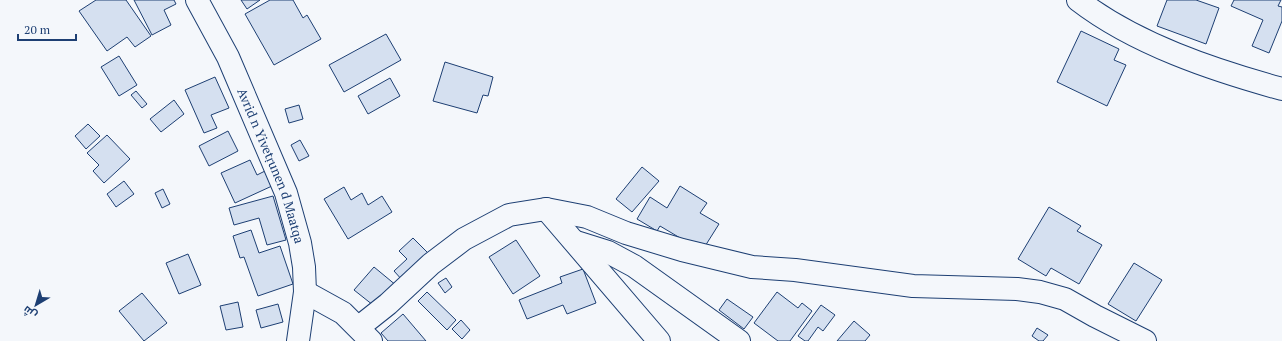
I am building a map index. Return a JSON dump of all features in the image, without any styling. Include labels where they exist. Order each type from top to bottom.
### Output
[{"type":"street","name":"Avrid n Yivetṛunen d Maatqa","points":[[197,0],[228,57],[286,193],[300,244],[304,267],[305,292],[298,341]]},
{"type":"street","points":[[1078,0],[1097,15],[1164,48],[1231,75],[1282,90]]},
{"type":"street","points":[[305,292],[343,313],[365,334],[388,304],[431,264],[464,239],[509,215],[546,209],[587,217],[640,237],[752,267],[795,270],[912,286],[1017,289],[1040,292],[1066,299],[1095,316],[1145,341]]},
{"type":"street","points":[[546,209],[576,242],[659,341]]},
{"type":"street","points":[[576,242],[608,252],[634,266],[739,341]]},
{"type":"building","points":[[96,0],[126,0],[151,36],[135,47],[127,37],[107,51],[79,11]]},
{"type":"building","points":[[134,0],[174,0],[176,4],[164,10],[171,25],[152,35]]},
{"type":"building","points":[[241,0],[260,0],[247,9]]},
{"type":"building","points":[[270,0],[293,0],[303,18],[307,15],[321,39],[274,65],[245,14]]},
{"type":"building","points":[[1167,0],[1196,0],[1219,8],[1206,44],[1157,26]]},
{"type":"building","points":[[1234,0],[1281,0],[1278,6],[1282,7],[1282,21],[1269,53],[1252,46],[1263,20],[1231,6]]},
{"type":"building","points":[[1081,31],[1119,49],[1114,60],[1126,65],[1107,106],[1057,82]]},
{"type":"building","points":[[386,34],[401,60],[344,92],[329,65]]},
{"type":"building","points":[[119,56],[137,85],[119,96],[101,67]]},
{"type":"building","points":[[445,62],[493,77],[488,96],[483,95],[477,113],[433,101]]},
{"type":"building","points":[[215,77],[229,108],[211,115],[217,128],[204,133],[185,90]]},
{"type":"building","points":[[390,78],[400,96],[368,114],[358,96]]},
{"type":"building","points":[[136,91],[147,104],[142,108],[131,95]]},
{"type":"building","points":[[174,100],[184,114],[161,132],[150,119]]},
{"type":"building","points":[[299,105],[303,119],[289,123],[285,109]]},
{"type":"building","points":[[88,124],[100,136],[86,149],[75,136]]},
{"type":"building","points":[[228,131],[238,151],[209,166],[199,146]]},
{"type":"building","points":[[107,135],[130,159],[104,183],[93,171],[99,165],[87,153]]},
{"type":"building","points":[[300,140],[309,156],[299,161],[291,145]]},
{"type":"building","points":[[250,160],[257,175],[265,171],[272,186],[235,203],[221,173]]},
{"type":"building","points":[[642,167],[659,181],[632,212],[616,199]]},
{"type":"building","points":[[124,181],[134,194],[116,207],[107,194]]},
{"type":"building","points":[[680,186],[707,203],[700,213],[719,224],[702,251],[660,226],[657,231],[637,219],[650,197],[667,208]]},
{"type":"building","points":[[344,187],[351,200],[362,193],[368,205],[382,196],[392,212],[348,239],[324,199]]},
{"type":"building","points":[[163,189],[170,204],[162,208],[155,193]]},
{"type":"building","points":[[273,196],[286,240],[267,245],[259,218],[234,225],[229,208]]},
{"type":"building","points":[[1049,207],[1081,226],[1077,231],[1102,245],[1079,284],[1051,268],[1046,276],[1018,259]]},
{"type":"building","points":[[251,230],[259,253],[280,246],[293,284],[258,296],[244,257],[240,258],[233,236]]},
{"type":"building","points":[[413,238],[431,256],[403,281],[394,271],[407,259],[399,251]]},
{"type":"building","points":[[516,240],[540,276],[513,294],[489,257]]},
{"type":"building","points":[[188,254],[201,285],[179,294],[166,263]]},
{"type":"building","points":[[1134,263],[1162,280],[1136,321],[1108,304]]},
{"type":"building","points":[[374,267],[397,286],[378,309],[354,290]]},
{"type":"building","points":[[583,269],[596,303],[567,314],[563,305],[527,319],[519,300],[562,283],[560,277]]},
{"type":"building","points":[[446,278],[452,287],[445,293],[438,283]]},
{"type":"building","points":[[427,292],[456,320],[447,330],[418,301]]},
{"type":"building","points":[[777,292],[798,308],[802,303],[812,311],[790,341],[778,341],[754,323]]},
{"type":"building","points":[[142,293],[167,323],[144,341],[119,311]]},
{"type":"building","points":[[727,299],[753,317],[744,329],[719,310]]},
{"type":"building","points":[[238,302],[243,327],[226,330],[220,306]]},
{"type":"building","points":[[278,304],[283,322],[261,328],[256,310]]},
{"type":"building","points":[[821,305],[835,315],[823,331],[818,327],[808,341],[805,341],[798,336]]},
{"type":"building","points":[[403,314],[426,341],[388,341],[381,333]]},
{"type":"building","points":[[461,320],[470,330],[462,339],[452,329]]},
{"type":"building","points":[[854,321],[870,335],[865,341],[837,341]]},
{"type":"building","points":[[1037,328],[1048,335],[1043,341],[1039,341],[1032,336]]}]
